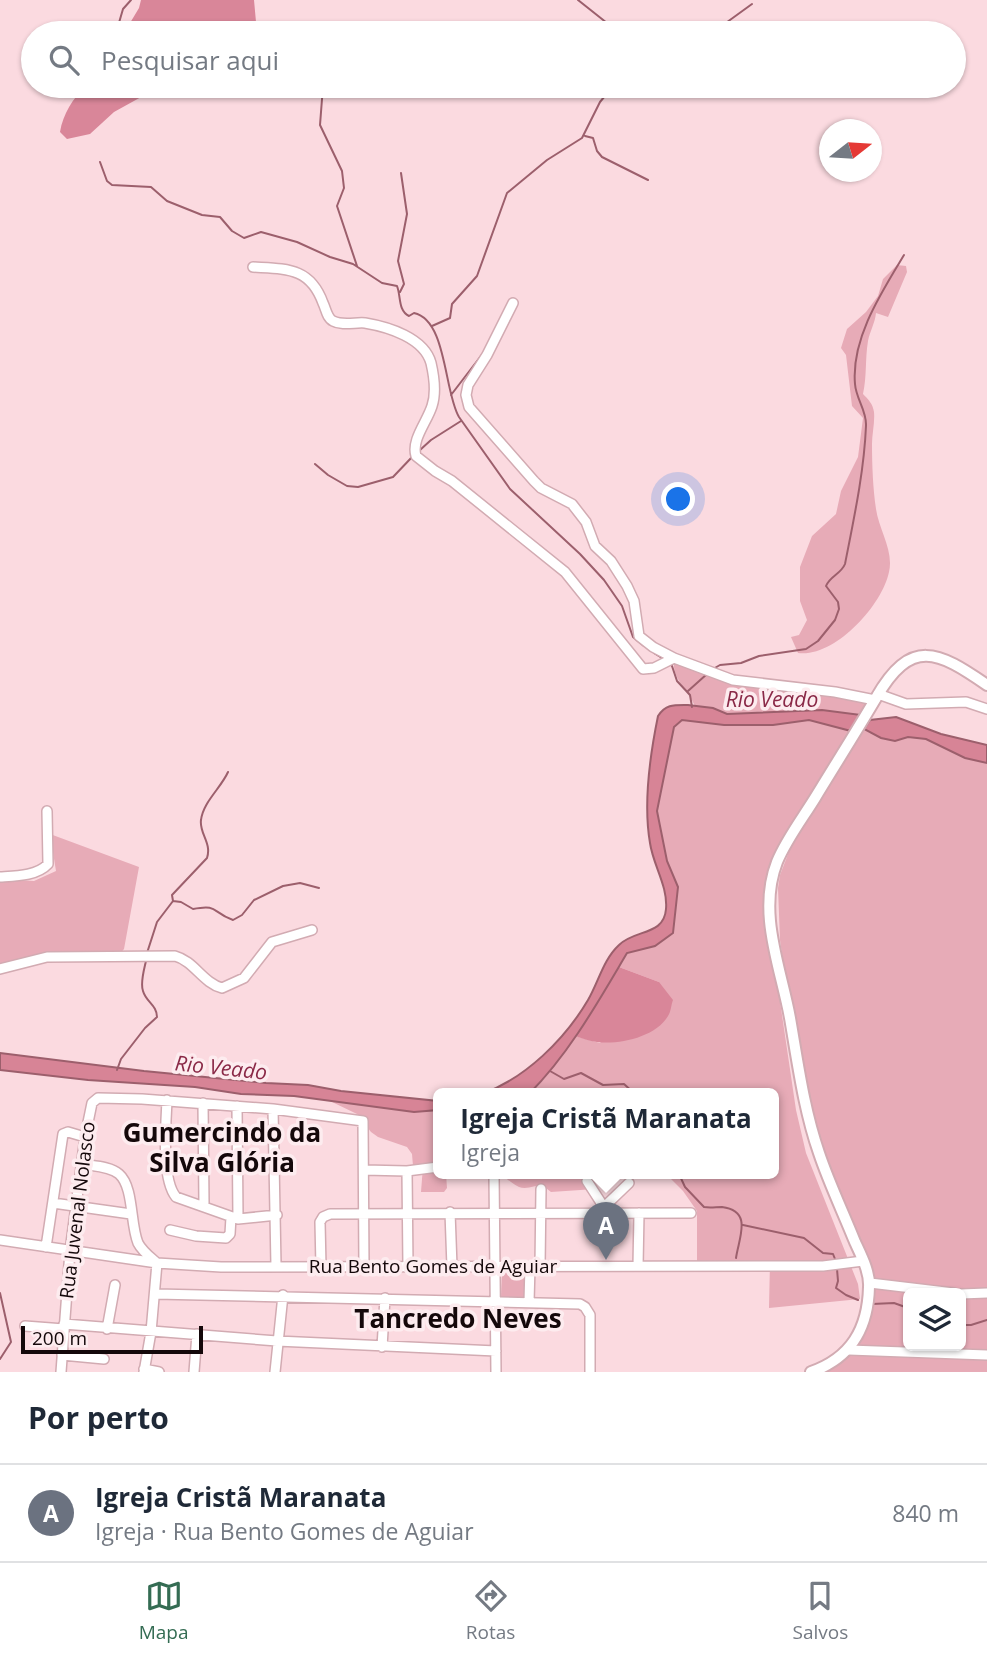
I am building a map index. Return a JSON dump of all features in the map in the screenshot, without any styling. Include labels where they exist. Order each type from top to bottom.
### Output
[{"type":"main road","points":[[811,1372],[831,1363],[849,1350],[863,1321],[870,1283],[825,1172],[808,1118],[774,947],[769,901],[771,881],[793,833],[876,697],[889,678],[905,663],[930,655],[953,662],[987,685]]},
{"type":"street","points":[[254,267],[291,270],[304,276],[317,288],[329,317],[335,322],[373,325],[416,342],[431,364],[434,395],[429,415],[415,447],[420,461],[452,481],[565,572],[637,665],[647,670],[674,658]]},
{"type":"street","points":[[513,303],[490,351],[468,385],[466,395],[470,407],[541,488],[572,504],[579,512],[597,549],[611,561],[627,586],[634,601],[639,635],[653,647],[674,658],[733,680],[876,697],[906,704],[966,702],[987,709]]},
{"type":"street","points":[[0,877],[30,873],[46,867],[50,860],[47,811]]},
{"type":"street","points":[[0,969],[47,957],[175,956],[186,960],[212,984],[222,988],[244,978],[272,942],[312,930]]},
{"type":"street","name":"Rua Juvenal Nolasco","points":[[61,1372],[70,1251],[92,1103],[102,1097],[167,1100]]},
{"type":"street","points":[[277,1215],[235,1218],[176,1197],[170,1187],[166,1134],[167,1100],[273,1109],[363,1121],[365,1268]]},
{"type":"street","points":[[203,1103],[204,1205]]},
{"type":"street","points":[[170,1230],[196,1236],[226,1238],[230,1234],[235,1218],[237,1106]]},
{"type":"street","points":[[273,1109],[276,1266]]},
{"type":"street","points":[[46,1247],[63,1135],[68,1132],[85,1137]]},
{"type":"street","points":[[82,1164],[120,1174],[127,1187],[138,1242],[157,1263],[156,1294],[144,1370],[159,1372]]},
{"type":"street","points":[[365,1170],[407,1171],[433,1168]]},
{"type":"street","points":[[407,1171],[408,1266]]},
{"type":"street","points":[[494,1179],[496,1372]]},
{"type":"street","points":[[587,1181],[605,1210]]},
{"type":"street","points":[[605,1210],[629,1183]]},
{"type":"street","points":[[530,1301],[541,1214],[541,1189]]},
{"type":"street","points":[[53,1203],[131,1214]]},
{"type":"street","points":[[320,1267],[320,1222],[330,1214],[541,1214],[605,1210],[691,1213]]},
{"type":"street","points":[[450,1212],[452,1267]]},
{"type":"street","points":[[638,1266],[639,1213]]},
{"type":"street","name":"Rua Bento Gomes de Aguiar","points":[[2,1241],[157,1263],[222,1267],[832,1265],[863,1261]]},
{"type":"street","points":[[870,1283],[912,1288]]},
{"type":"street","points":[[107,1329],[115,1284]]},
{"type":"street","points":[[966,1294],[987,1293]]},
{"type":"street","points":[[156,1294],[580,1304],[590,1315],[590,1372]]},
{"type":"street","points":[[275,1372],[283,1295]]},
{"type":"street","points":[[383,1347],[385,1298]]},
{"type":"street","points":[[25,1326],[496,1351]]},
{"type":"street","points":[[194,1372],[197,1334]]},
{"type":"street","points":[[849,1350],[987,1355]]},
{"type":"street","points":[[62,1355],[104,1359]]},
{"type":"shaded area","points":[[141,0],[254,0],[256,21],[131,21]]},
{"type":"shaded area","points":[[76,98],[139,98],[114,112],[90,134],[67,139],[60,132]]},
{"type":"shaded area","points":[[897,265],[906,266],[907,272],[888,317],[876,313],[868,341],[863,394],[874,412],[874,493],[890,556],[889,572],[885,585],[867,614],[841,639],[812,652],[798,653],[791,637],[799,635],[807,620],[800,601],[800,567],[812,536],[836,514],[841,491],[858,457],[863,418],[852,406],[846,355],[841,348],[847,329],[866,312],[878,296],[883,279]]},
{"type":"shaded area","points":[[674,661],[747,681],[797,691],[873,697],[861,715],[822,710],[727,714],[713,708],[695,706],[675,673]]},
{"type":"shaded area","name":"Rio Veado","points":[[674,705],[713,708],[727,714],[822,710],[861,715],[851,731],[809,720],[773,725],[724,725],[682,720],[674,727],[657,811],[667,861],[678,887],[673,933],[655,946],[627,953],[570,1045],[535,1088],[496,1088],[529,1068],[556,1043],[579,1015],[605,964],[619,945],[654,928],[664,918],[665,892],[652,851],[647,796],[658,716],[667,707]]},
{"type":"shaded area","points":[[896,717],[941,734],[987,745],[987,763],[965,758],[926,739],[908,737],[895,741],[881,738],[864,729],[870,720]]},
{"type":"shaded area","points":[[681,720],[724,725],[772,725],[809,720],[851,731],[772,864],[773,954],[796,1110],[806,1153],[858,1284],[860,1299],[769,1308],[770,1262],[697,1264],[697,1211],[671,1179],[779,1179],[779,1088],[535,1088],[575,1036],[600,1043],[659,982],[619,967],[627,953],[673,933],[678,887],[667,861],[657,811],[674,727]]},
{"type":"shaded area","points":[[864,729],[894,741],[908,737],[926,739],[965,758],[987,763],[987,1372],[818,1372],[840,1360],[868,1305],[863,1270],[829,1188],[796,1051],[780,940],[780,875],[790,849]]},
{"type":"shaded area","points":[[50,834],[139,867],[124,949],[119,955],[103,956],[80,951],[0,971],[0,879],[34,881],[56,871]]},
{"type":"shaded area","points":[[619,967],[659,982],[673,1000],[670,1013],[655,1029],[626,1041],[606,1043],[575,1036]]},
{"type":"shaded area","name":"Rio Veado","points":[[0,1053],[144,1071],[308,1085],[433,1100],[433,1110],[414,1112],[294,1096],[241,1094],[195,1087],[88,1080],[0,1070]]},
{"type":"shaded area","points":[[330,1101],[414,1112],[433,1110],[433,1179],[446,1179],[447,1188],[444,1192],[421,1192],[423,1166],[413,1166],[412,1154],[407,1147],[378,1137],[357,1114]]},
{"type":"shaded area","points":[[507,1179],[592,1179],[595,1189],[551,1192],[542,1185],[522,1188]]},
{"type":"shaded area","points":[[502,1272],[526,1272],[524,1297],[501,1297]]},
{"type":"waterway","points":[[120,21],[123,9],[131,0]]},
{"type":"waterway","points":[[578,0],[604,21]]},
{"type":"waterway","points":[[729,21],[752,4]]},
{"type":"waterway","points":[[322,98],[320,125],[342,171],[344,188],[337,206],[357,266]]},
{"type":"waterway","points":[[432,326],[450,318],[452,304],[477,276],[507,193],[547,160],[582,138],[603,98]]},
{"type":"waterway","points":[[585,136],[593,138],[602,157],[648,180]]},
{"type":"waterway","points":[[100,162],[107,181],[112,185],[151,187],[167,201],[202,215],[220,217],[232,231],[244,238],[261,232],[297,242],[353,264],[382,283],[397,286],[405,314],[409,316],[414,313],[425,318],[433,329],[459,417],[510,489],[604,580],[622,606],[633,637],[644,646]]},
{"type":"waterway","points":[[400,292],[404,284],[398,261],[407,214],[401,173]]},
{"type":"waterway","points":[[713,669],[759,656],[806,649],[818,641],[835,620],[839,609],[838,602],[826,586],[845,564],[865,443],[866,421],[855,384],[858,350],[869,317],[904,255]]},
{"type":"waterway","points":[[451,395],[484,352]]},
{"type":"waterway","points":[[420,450],[461,421]]},
{"type":"waterway","points":[[315,464],[347,486],[358,487],[393,477],[413,456]]},
{"type":"waterway","points":[[654,653],[662,658]]},
{"type":"waterway","points":[[671,663],[677,681],[690,695],[692,707]]},
{"type":"waterway","points":[[688,691],[707,674]]},
{"type":"waterway","points":[[147,953],[157,922],[173,901],[172,895],[207,858],[208,848],[201,825],[202,813],[228,772]]},
{"type":"waterway","points":[[173,901],[193,909],[211,908],[233,920],[242,915],[254,900],[283,886],[300,883],[319,888]]},
{"type":"waterway","points":[[117,1070],[121,1059],[157,1017],[142,988],[146,961]]},
{"type":"waterway","points":[[550,1071],[564,1079],[581,1073],[603,1085],[624,1084],[628,1088]]},
{"type":"waterway","points":[[681,1179],[685,1187],[704,1207],[732,1209],[738,1214],[742,1226],[736,1258]]},
{"type":"waterway","points":[[743,1225],[804,1238],[823,1253],[833,1254],[835,1259]]},
{"type":"waterway","points":[[837,1269],[836,1288],[858,1300]]},
{"type":"waterway","points":[[0,1293],[11,1342],[0,1359]]},
{"type":"waterway","points":[[872,1304],[894,1303],[903,1306]]},
{"type":"waterway","points":[[966,1325],[987,1320]]},
{"type":"place","name":"Igreja Cristã Maranata","points":[[606,1260]]},
{"type":"district","name":"Gumercindo da Silva Glória","points":[[222,1148]]},
{"type":"district","name":"Tancredo Neves","points":[[458,1319]]}]
